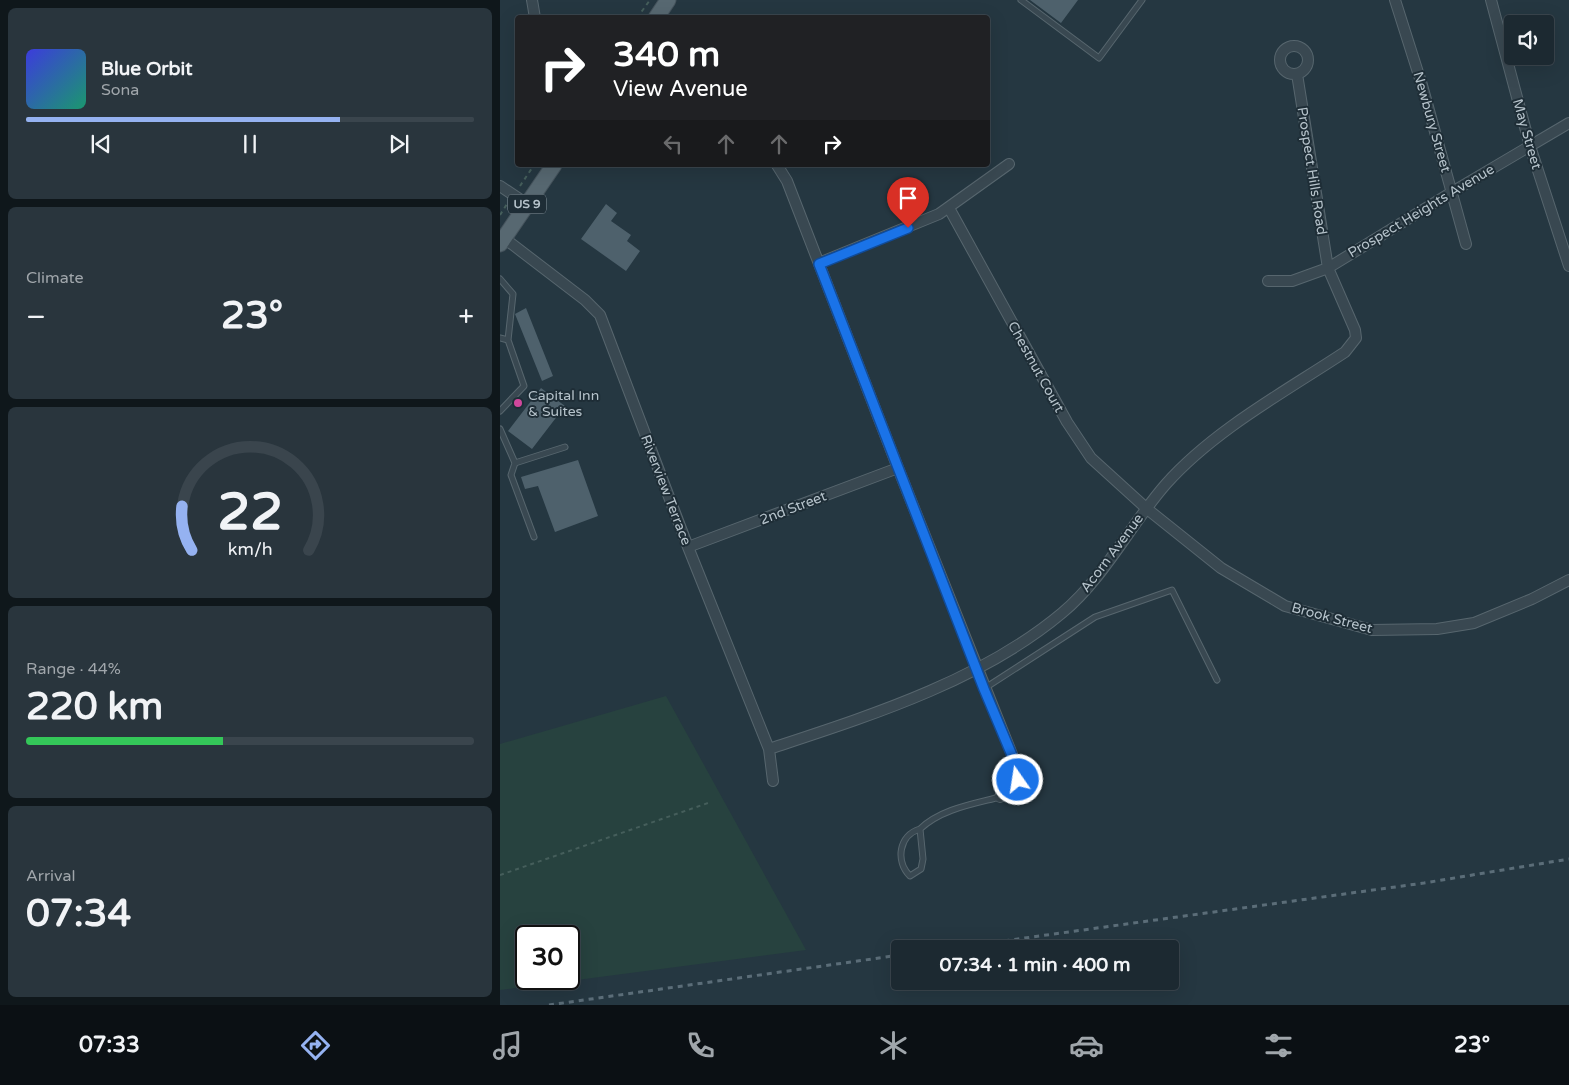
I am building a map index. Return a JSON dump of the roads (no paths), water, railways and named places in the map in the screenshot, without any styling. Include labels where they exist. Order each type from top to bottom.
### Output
[{"type":"main road","points":[[658,15],[668,0]]},
{"type":"main road","name":"US 9","points":[[502,241],[553,167]]},
{"type":"street","points":[[532,0],[534,15]]},
{"type":"street","name":"Newbury Street","points":[[1395,0],[1422,85],[1466,244]]},
{"type":"street","name":"May Street","points":[[1491,0],[1530,146],[1569,266]]},
{"type":"street","name":"Prospect Hills Road","points":[[1297,74],[1328,268]]},
{"type":"street","name":"Prospect Heights Avenue","points":[[1268,282],[1292,281],[1328,268],[1569,123]]},
{"type":"street","points":[[819,264],[926,221],[949,208],[1009,164]]},
{"type":"street","points":[[778,167],[787,181],[978,669],[984,689],[1019,772],[1018,780],[1000,798]]},
{"type":"street","points":[[500,186],[527,204]]},
{"type":"street","name":"Chestnut Court","points":[[949,208],[1072,429],[1091,458],[1146,508]]},
{"type":"street","name":"Riverview Terrace","points":[[502,241],[586,300],[600,315],[688,547],[769,749],[773,781]]},
{"type":"street","name":"Acorn Avenue","points":[[769,749],[872,714],[978,669],[1033,635],[1063,612],[1090,586],[1146,508],[1193,458],[1248,416],[1345,352],[1356,338],[1352,323],[1328,268]]},
{"type":"street","name":"2nd Street","points":[[688,547],[898,468]]},
{"type":"street","name":"Brook Street","points":[[1146,508],[1221,568],[1285,606],[1372,630],[1437,629],[1474,623],[1532,600],[1569,580]]},
{"type":"lane","points":[[1020,0],[1099,58],[1142,0]]},
{"type":"lane","points":[[500,279],[513,294],[508,340],[524,386],[500,411]]},
{"type":"lane","points":[[500,338],[508,340]]},
{"type":"lane","points":[[500,429],[516,463]]},
{"type":"lane","points":[[534,537],[511,474],[516,463],[566,447]]},
{"type":"lane","points":[[984,689],[1095,617],[1172,590],[1217,680]]},
{"type":"lane","points":[[920,829],[923,860],[921,869],[910,876],[904,870],[901,854],[904,841],[909,832],[920,829],[928,821],[960,808],[1000,798]]},
{"type":"railway","points":[[1010,940],[1424,883],[1569,859]]},
{"type":"railway","points":[[549,1005],[891,956]]},
{"type":"place","name":"Capital Inn & Suites","points":[[518,403]]}]
